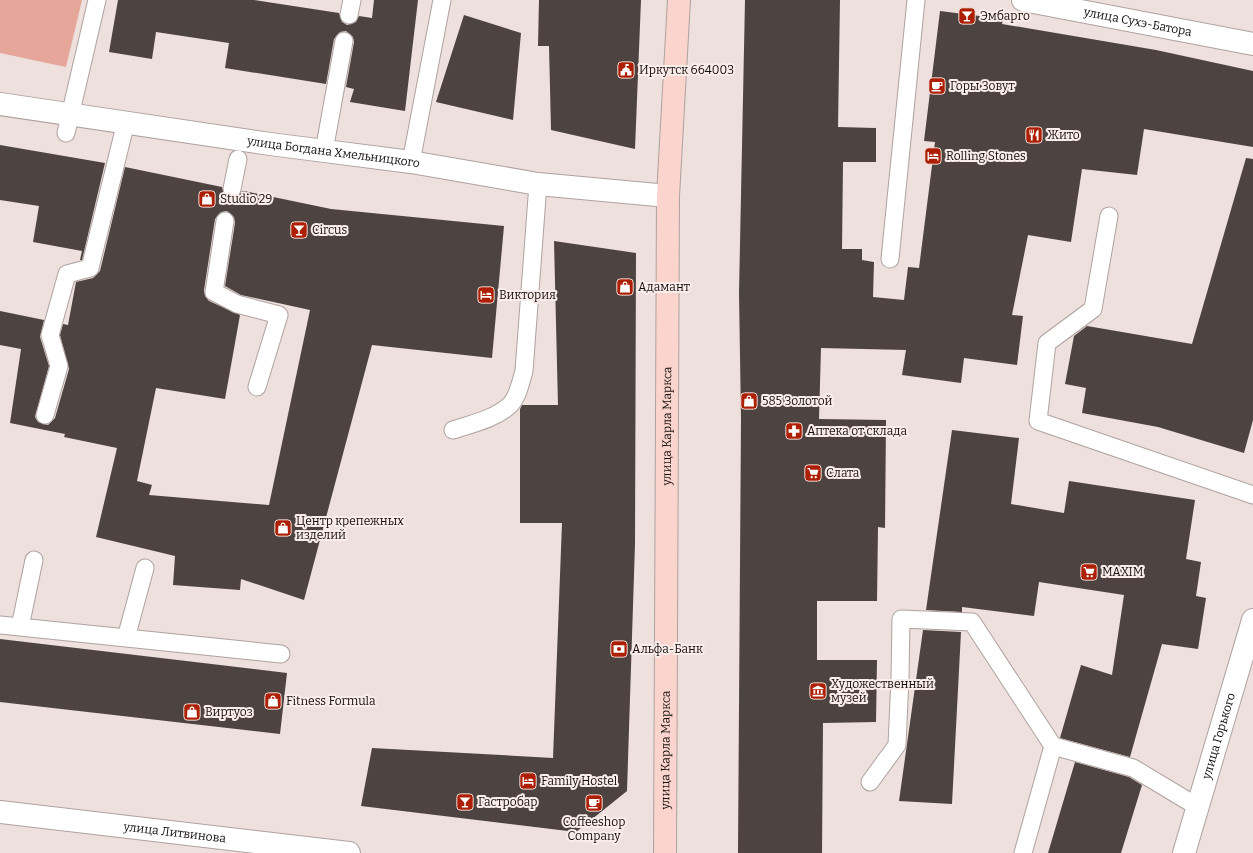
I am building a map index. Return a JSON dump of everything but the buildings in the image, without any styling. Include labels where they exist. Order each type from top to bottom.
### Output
[{"type":"main road","name":"улица Карла Маркса","points":[[665,853],[668,196],[679,0]]},
{"type":"street","name":"улица Сухэ-Батора","points":[[1023,0],[1253,44]]},
{"type":"street","name":"улица Богдана Хмельницкого","points":[[0,104],[68,124],[126,122],[411,162],[538,184],[668,196]]},
{"type":"street","name":"улица Горького","points":[[1184,853],[1253,620]]},
{"type":"street","name":"улица Литвинова","points":[[0,812],[348,853]]},
{"type":"lane","points":[[68,124],[97,0]]},
{"type":"lane","points":[[411,162],[442,0]]},
{"type":"lane","points":[[890,259],[916,0]]},
{"type":"lane","points":[[324,151],[344,41]]},
{"type":"lane","points":[[45,415],[60,366],[50,335],[67,274],[90,268],[126,122]]},
{"type":"lane","points":[[232,189],[238,159]]},
{"type":"lane","points":[[453,430],[486,419],[510,405],[517,393],[524,371],[538,184]]},
{"type":"lane","points":[[1109,216],[1093,309],[1047,343],[1038,422],[1253,495]]},
{"type":"lane","points":[[225,221],[214,292],[237,304],[279,315],[257,387]]},
{"type":"lane","points":[[20,627],[34,560]]},
{"type":"lane","points":[[126,638],[145,568]]},
{"type":"lane","points":[[870,782],[897,745],[901,619],[972,622],[1053,746],[1133,768],[1198,807]]},
{"type":"lane","points":[[0,625],[282,654]]},
{"type":"lane","points":[[1023,853],[1053,746]]},
{"type":"shaded area","points":[[0,0],[82,0],[66,67],[0,53]]},
{"type":"place","name":"Эмбарго","points":[[967,16]]},
{"type":"place","name":"Иркутск 664003","points":[[626,70]]},
{"type":"place","name":"Горы Зовут","points":[[937,86]]},
{"type":"place","name":"Жито","points":[[1034,135]]},
{"type":"place","name":"Rolling Stones","points":[[933,156]]},
{"type":"place","name":"Studio 29","points":[[207,199]]},
{"type":"place","name":"Circus","points":[[299,230]]},
{"type":"place","name":"Адамант","points":[[625,287]]},
{"type":"place","name":"Виктория","points":[[486,295]]},
{"type":"place","name":"585 Золотой","points":[[749,401]]},
{"type":"place","name":"Аптека от склада","points":[[794,431]]},
{"type":"place","name":"Слата","points":[[813,473]]},
{"type":"place","name":"Центр крепежных изделий","points":[[283,528]]},
{"type":"place","name":"MAXIM","points":[[1089,572]]},
{"type":"place","name":"Альфа-Банк","points":[[619,649]]},
{"type":"place","name":"Художественный музей","points":[[818,691]]},
{"type":"place","name":"Fitness Formula","points":[[273,701]]},
{"type":"place","name":"Виртуоз","points":[[192,712]]},
{"type":"place","name":"Family Hostel","points":[[528,781]]},
{"type":"place","name":"Гастробар","points":[[465,802]]},
{"type":"place","name":"Coffeeshop Company","points":[[594,803]]}]
